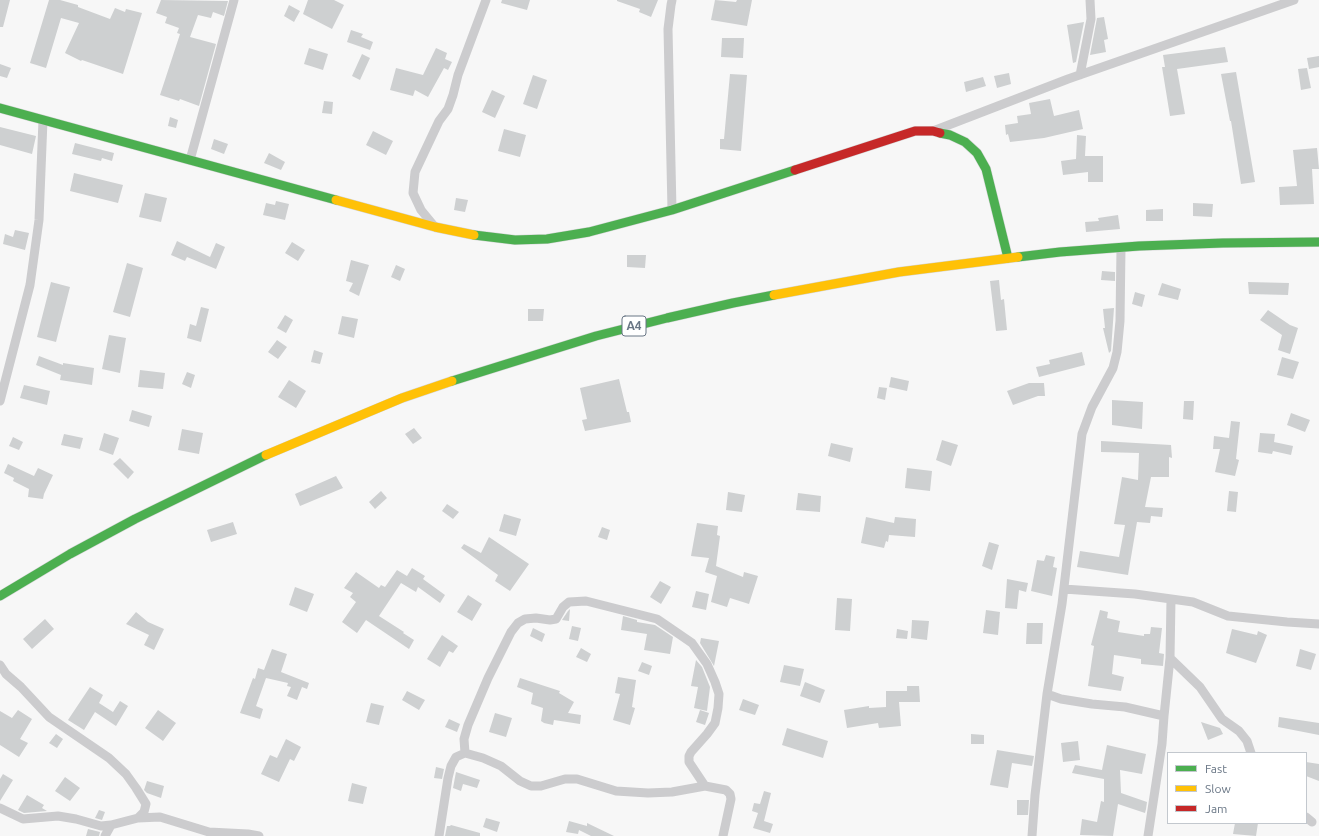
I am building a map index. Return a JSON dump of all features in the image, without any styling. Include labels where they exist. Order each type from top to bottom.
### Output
[{"type":"main road","points":[[0,108],[436,227],[484,237],[515,240],[547,239],[589,232],[672,210],[914,131],[933,131],[950,135],[965,142],[977,153],[986,170],[1008,258]]},
{"type":"main road","name":"A4","points":[[0,596],[83,547],[135,519],[281,448],[402,398],[460,378],[596,336],[725,304],[899,272],[1008,258],[1122,248],[1223,243],[1319,242]]},
{"type":"street","points":[[190,160],[234,0]]},
{"type":"street","points":[[436,227],[421,210],[413,193],[415,172],[439,121],[448,109],[454,95],[458,75],[486,0]]},
{"type":"street","points":[[672,0],[668,29],[672,210]]},
{"type":"street","points":[[1080,75],[1091,19],[1090,0]]},
{"type":"street","points":[[933,131],[1080,75],[1294,0]]},
{"type":"street","points":[[0,401],[2,386],[30,285],[39,220],[43,120]]},
{"type":"street","points":[[1032,836],[1035,796],[1048,694],[1064,589],[1082,434],[1092,407],[1113,368],[1117,352],[1120,321],[1122,248]]},
{"type":"street","points":[[1064,589],[1193,602],[1228,616],[1319,624]]},
{"type":"street","points":[[1148,836],[1162,744],[1170,658],[1171,599]]},
{"type":"street","points":[[465,753],[464,739],[468,725],[488,678],[511,632],[518,623],[525,619],[556,619],[563,606],[569,602],[586,601],[657,619],[692,643],[707,664],[716,682],[719,694],[718,708],[715,723],[689,756],[689,762],[705,786]]},
{"type":"street","points":[[1170,658],[1200,687],[1222,719],[1239,731],[1247,741],[1251,752]]},
{"type":"street","points":[[0,665],[6,674],[21,687],[49,717],[109,758],[126,774],[146,804],[144,812],[138,818]]},
{"type":"street","points":[[1048,694],[1061,699],[1125,707],[1164,716]]},
{"type":"street","points":[[439,836],[451,766],[456,757],[465,753],[483,758],[501,766],[520,781],[531,786],[541,786],[565,779],[577,779],[616,791],[648,793],[672,792],[705,786],[726,790],[730,794],[731,799],[723,836]]},
{"type":"street","points":[[0,808],[23,819],[58,816],[101,826],[138,818],[160,817],[209,832],[259,836]]},
{"type":"street","points":[[105,836],[111,825]]},
{"type":"building","points":[[0,0],[10,0],[3,27],[0,27]]},
{"type":"building","points":[[49,0],[60,0],[78,5],[78,7],[110,19],[115,8],[125,12],[126,9],[142,13],[123,74],[82,60],[81,61],[65,53],[79,23],[61,18],[46,68],[30,63]]},
{"type":"building","points":[[161,0],[228,1],[224,16],[213,12],[211,18],[198,15],[190,37],[216,44],[199,106],[180,99],[179,101],[160,95],[180,34],[177,33],[179,28],[165,23],[167,17],[156,13]]},
{"type":"building","points":[[308,0],[334,0],[344,5],[332,29],[303,14]]},
{"type":"building","points":[[502,0],[530,0],[527,10],[501,3]]},
{"type":"building","points":[[617,0],[658,0],[651,17],[639,12],[640,9]]},
{"type":"building","points":[[715,0],[736,2],[737,0],[752,0],[747,26],[711,20]]},
{"type":"building","points":[[289,5],[300,11],[294,22],[284,16]]},
{"type":"building","points":[[1104,17],[1108,39],[1104,40],[1106,52],[1090,55],[1097,18]]},
{"type":"building","points":[[1084,22],[1076,62],[1073,63],[1067,25]]},
{"type":"building","points":[[351,30],[363,34],[361,37],[373,42],[370,50],[347,42]]},
{"type":"building","points":[[722,38],[744,38],[743,58],[721,57]]},
{"type":"building","points":[[1225,47],[1228,62],[1177,69],[1185,114],[1170,116],[1162,67],[1165,67],[1163,55]]},
{"type":"building","points":[[309,48],[328,54],[323,70],[304,64]]},
{"type":"building","points":[[436,48],[447,53],[445,59],[452,62],[448,70],[444,68],[428,97],[415,90],[413,96],[390,90],[396,68],[423,75]]},
{"type":"building","points":[[362,54],[370,58],[360,80],[352,76]]},
{"type":"building","points":[[1319,56],[1319,67],[1309,69],[1307,58]]},
{"type":"building","points":[[0,64],[11,68],[7,78],[0,76]]},
{"type":"building","points":[[1307,68],[1311,88],[1301,90],[1298,69]]},
{"type":"building","points":[[1236,72],[1255,182],[1241,184],[1231,121],[1221,74]]},
{"type":"building","points":[[1009,73],[1011,84],[997,88],[994,76]]},
{"type":"building","points":[[730,74],[747,75],[741,151],[720,149],[720,139],[724,139]]},
{"type":"building","points":[[533,75],[547,80],[537,109],[523,104]]},
{"type":"building","points":[[983,77],[986,86],[966,92],[964,82]]},
{"type":"building","points":[[492,90],[505,96],[495,118],[482,112]]},
{"type":"building","points":[[1050,99],[1054,116],[1079,110],[1083,129],[1044,138],[1010,142],[1008,134],[1006,135],[1005,125],[1018,123],[1017,116],[1031,114],[1029,103]]},
{"type":"building","points":[[324,101],[333,102],[332,114],[322,113]]},
{"type":"building","points":[[170,117],[178,120],[176,128],[168,126]]},
{"type":"building","points":[[0,127],[36,136],[32,154],[0,145]]},
{"type":"building","points":[[504,129],[526,135],[520,157],[498,151]]},
{"type":"building","points":[[373,131],[393,141],[386,155],[366,145]]},
{"type":"building","points":[[1077,135],[1086,136],[1085,156],[1103,156],[1103,182],[1088,182],[1088,172],[1063,175],[1061,161],[1076,159]]},
{"type":"building","points":[[214,139],[228,144],[224,154],[211,149]]},
{"type":"building","points":[[75,143],[114,153],[112,161],[102,158],[101,161],[72,154]]},
{"type":"building","points":[[1317,148],[1319,169],[1312,169],[1314,204],[1280,205],[1279,187],[1297,186],[1293,150]]},
{"type":"building","points":[[269,153],[285,162],[281,170],[264,163]]},
{"type":"building","points":[[74,173],[123,185],[118,203],[70,191]]},
{"type":"building","points":[[145,193],[167,198],[161,222],[139,217]]},
{"type":"building","points":[[456,198],[468,200],[465,212],[454,210]]},
{"type":"building","points":[[276,201],[289,204],[285,220],[263,215],[266,203],[275,205]]},
{"type":"building","points":[[1193,203],[1213,204],[1212,217],[1193,216]]},
{"type":"building","points":[[1163,209],[1163,221],[1146,221],[1146,210]]},
{"type":"building","points":[[1118,215],[1120,229],[1086,232],[1085,222],[1099,221],[1098,218]]},
{"type":"building","points":[[15,230],[29,233],[25,250],[3,244],[5,234],[13,237]]},
{"type":"building","points":[[177,241],[210,257],[216,243],[225,247],[216,269],[187,257],[185,261],[171,255]]},
{"type":"building","points":[[292,242],[305,250],[298,261],[285,253]]},
{"type":"building","points":[[627,255],[646,255],[645,268],[627,267]]},
{"type":"building","points":[[351,260],[369,265],[359,296],[349,291],[353,283],[346,281]]},
{"type":"building","points":[[127,263],[143,268],[130,317],[113,312]]},
{"type":"building","points":[[396,265],[405,269],[400,281],[391,277]]},
{"type":"building","points":[[1102,271],[1115,272],[1115,281],[1101,280]]},
{"type":"building","points":[[999,280],[1001,300],[1004,299],[1007,330],[996,331],[990,281]]},
{"type":"building","points":[[51,282],[70,287],[56,342],[37,337]]},
{"type":"building","points":[[1248,282],[1289,283],[1288,295],[1249,294]]},
{"type":"building","points":[[1162,283],[1181,289],[1178,300],[1158,295]]},
{"type":"building","points":[[1135,292],[1145,295],[1142,307],[1132,304]]},
{"type":"building","points":[[201,307],[209,309],[201,342],[187,338],[190,324],[196,326]]},
{"type":"building","points":[[1114,308],[1111,351],[1109,353],[1103,328],[1105,328],[1103,309]]},
{"type":"building","points":[[528,309],[544,309],[543,321],[528,321]]},
{"type":"building","points":[[1268,310],[1290,325],[1298,328],[1290,354],[1278,350],[1282,335],[1260,320]]},
{"type":"building","points":[[285,315],[293,320],[286,333],[277,328]]},
{"type":"building","points":[[342,316],[358,319],[354,338],[338,334]]},
{"type":"building","points":[[109,335],[126,338],[120,373],[102,369]]},
{"type":"building","points":[[277,340],[287,347],[278,359],[268,352]]},
{"type":"building","points":[[314,350],[323,353],[320,364],[311,362]]},
{"type":"building","points":[[1082,352],[1085,365],[1039,377],[1036,367],[1050,364],[1049,360]]},
{"type":"building","points":[[39,356],[63,365],[63,363],[94,368],[92,385],[60,380],[61,375],[36,365]]},
{"type":"building","points":[[1282,357],[1299,362],[1293,379],[1277,375]]},
{"type":"building","points":[[140,370],[165,373],[163,389],[138,387]]},
{"type":"building","points":[[187,372],[195,375],[191,388],[182,384]]},
{"type":"building","points":[[891,377],[909,381],[907,391],[889,387]]},
{"type":"building","points":[[619,379],[631,422],[585,431],[582,420],[587,419],[580,388]]},
{"type":"building","points":[[289,380],[306,391],[296,408],[278,397]]},
{"type":"building","points":[[1029,383],[1044,383],[1045,396],[1038,396],[1013,405],[1007,391]]},
{"type":"building","points":[[24,385],[50,391],[47,405],[20,398]]},
{"type":"building","points":[[879,387],[887,388],[885,400],[877,398]]},
{"type":"building","points":[[1112,400],[1143,402],[1142,429],[1112,425]]},
{"type":"building","points":[[1184,401],[1194,401],[1193,420],[1183,419]]},
{"type":"building","points":[[132,410],[152,416],[149,427],[129,421]]},
{"type":"building","points":[[1291,413],[1310,420],[1305,432],[1287,425]]},
{"type":"building","points":[[1231,421],[1240,422],[1236,459],[1239,460],[1235,476],[1215,472],[1220,449],[1213,449],[1214,436],[1229,438]]},
{"type":"building","points":[[414,428],[422,438],[413,444],[405,434]]},
{"type":"building","points":[[182,429],[203,433],[199,454],[178,450]]},
{"type":"building","points":[[104,433],[119,438],[113,455],[99,450]]},
{"type":"building","points":[[1260,433],[1275,434],[1274,442],[1293,446],[1291,455],[1273,451],[1272,454],[1258,452]]},
{"type":"building","points":[[64,434],[83,438],[80,449],[61,445]]},
{"type":"building","points":[[13,437],[23,442],[19,450],[9,446]]},
{"type":"building","points":[[942,440],[958,445],[951,466],[936,460]]},
{"type":"building","points":[[1101,441],[1171,445],[1172,458],[1169,457],[1169,477],[1151,477],[1145,507],[1163,508],[1162,517],[1151,516],[1150,523],[1137,522],[1128,575],[1077,567],[1080,551],[1119,557],[1125,525],[1114,524],[1122,477],[1138,480],[1139,453],[1101,452]]},
{"type":"building","points":[[831,443],[853,448],[850,462],[828,456]]},
{"type":"building","points":[[120,458],[134,472],[128,479],[113,464]]},
{"type":"building","points":[[8,464],[34,476],[38,468],[53,475],[43,499],[28,497],[29,489],[13,481],[14,478],[4,473]]},
{"type":"building","points":[[907,468],[932,471],[930,491],[905,488]]},
{"type":"building","points":[[336,476],[343,488],[300,506],[295,494]]},
{"type":"building","points":[[381,491],[387,498],[375,509],[369,502]]},
{"type":"building","points":[[1229,491],[1238,492],[1236,512],[1227,511]]},
{"type":"building","points":[[728,492],[745,495],[742,512],[726,510]]},
{"type":"building","points":[[798,493],[821,496],[820,512],[796,510]]},
{"type":"building","points":[[447,504],[459,512],[453,519],[442,511]]},
{"type":"building","points":[[504,514],[521,519],[516,536],[499,531]]},
{"type":"building","points":[[866,517],[894,523],[895,517],[916,519],[915,537],[889,535],[888,542],[886,541],[884,548],[861,543]]},
{"type":"building","points":[[233,522],[237,534],[211,542],[207,530]]},
{"type":"building","points":[[697,523],[718,526],[717,535],[720,536],[716,566],[743,577],[744,572],[758,576],[749,604],[730,598],[727,607],[711,602],[717,576],[705,572],[709,558],[691,556]]},
{"type":"building","points":[[602,527],[610,530],[607,540],[598,537]]},
{"type":"building","points":[[489,537],[529,564],[510,591],[495,581],[498,575],[461,548],[464,544],[481,553]]},
{"type":"building","points":[[989,542],[999,545],[992,570],[982,566]]},
{"type":"building","points":[[1046,555],[1055,557],[1053,567],[1057,568],[1052,596],[1031,591],[1037,560],[1044,561]]},
{"type":"building","points":[[412,568],[425,576],[423,579],[445,595],[440,603],[418,587],[416,592],[401,583],[379,616],[414,640],[409,649],[366,620],[357,633],[342,622],[356,602],[350,597],[353,593],[344,588],[356,572],[379,588],[381,585],[385,587],[397,570],[407,576]]},
{"type":"building","points":[[1007,579],[1028,583],[1026,592],[1019,590],[1017,609],[1005,608]]},
{"type":"building","points":[[660,581],[671,587],[661,604],[650,597]]},
{"type":"building","points":[[295,587],[314,594],[307,612],[289,605]]},
{"type":"building","points":[[696,591],[709,594],[706,610],[692,607]]},
{"type":"building","points":[[468,595],[482,604],[472,621],[457,612]]},
{"type":"building","points":[[837,598],[852,599],[850,631],[835,630]]},
{"type":"building","points":[[570,609],[569,621],[562,620],[568,611]]},
{"type":"building","points":[[986,610],[1000,612],[998,635],[983,633]]},
{"type":"building","points":[[1100,610],[1108,612],[1107,618],[1120,621],[1118,632],[1144,636],[1144,634],[1150,634],[1151,627],[1162,628],[1159,653],[1164,654],[1163,666],[1141,664],[1141,659],[1114,655],[1112,674],[1124,677],[1121,691],[1088,686],[1094,646],[1091,645]]},
{"type":"building","points":[[136,612],[148,622],[164,629],[154,650],[144,645],[149,635],[126,624]]},
{"type":"building","points":[[623,616],[637,620],[637,622],[655,625],[673,637],[670,654],[644,650],[647,634],[621,630]]},
{"type":"building","points":[[45,619],[54,629],[32,649],[23,639]]},
{"type":"building","points":[[912,620],[929,621],[927,640],[911,638]]},
{"type":"building","points":[[1027,623],[1043,623],[1042,644],[1026,644]]},
{"type":"building","points":[[572,626],[581,628],[578,641],[569,639]]},
{"type":"building","points":[[533,628],[545,634],[542,642],[530,636]]},
{"type":"building","points":[[897,629],[908,631],[907,639],[896,638]]},
{"type":"building","points":[[1232,629],[1257,635],[1258,631],[1267,635],[1256,663],[1226,653]]},
{"type":"building","points":[[442,635],[458,646],[453,653],[449,651],[440,667],[427,659]]},
{"type":"building","points":[[701,638],[719,641],[714,666],[700,643]]},
{"type":"building","points":[[581,648],[591,654],[587,662],[576,657]]},
{"type":"building","points":[[272,649],[287,654],[281,672],[309,683],[307,689],[302,687],[297,700],[287,696],[291,687],[287,686],[288,683],[266,678],[256,706],[263,709],[260,719],[240,713],[253,678],[255,679],[258,668],[264,670]]},
{"type":"building","points":[[1300,649],[1316,654],[1311,670],[1296,666]]},
{"type":"building","points":[[696,660],[702,667],[710,687],[707,711],[694,708],[698,687],[691,686]]},
{"type":"building","points":[[642,662],[652,666],[649,675],[638,671]]},
{"type":"building","points":[[784,665],[804,669],[800,686],[780,682]]},
{"type":"building","points":[[618,677],[636,680],[632,707],[635,708],[630,725],[613,720],[620,694],[615,693]]},
{"type":"building","points":[[520,678],[560,691],[559,693],[574,702],[568,713],[581,715],[580,724],[554,720],[553,725],[541,721],[543,708],[531,704],[533,693],[517,687]]},
{"type":"building","points":[[805,682],[825,690],[820,703],[800,696]]},
{"type":"building","points":[[907,686],[919,686],[920,702],[899,702],[901,726],[879,728],[878,723],[847,728],[844,710],[869,706],[869,708],[886,707],[886,691],[907,691]]},
{"type":"building","points":[[90,687],[103,695],[99,703],[113,712],[120,701],[128,706],[116,726],[95,712],[84,730],[68,720]]},
{"type":"building","points":[[407,691],[425,700],[419,710],[402,700]]},
{"type":"building","points":[[743,699],[759,705],[755,715],[739,710]]},
{"type":"building","points":[[371,703],[384,706],[379,725],[366,722]]},
{"type":"building","points":[[18,710],[32,719],[20,739],[28,743],[19,757],[0,745],[0,711],[12,718]]},
{"type":"building","points":[[158,710],[176,723],[163,741],[145,728]]},
{"type":"building","points":[[700,710],[709,713],[705,725],[696,722]]},
{"type":"building","points":[[495,713],[512,718],[506,737],[489,732]]},
{"type":"building","points":[[1279,717],[1319,723],[1319,735],[1278,727]]},
{"type":"building","points":[[449,719],[460,724],[457,732],[445,727]]},
{"type":"building","points":[[1201,722],[1220,728],[1223,734],[1208,740]]},
{"type":"building","points":[[787,728],[828,741],[823,758],[782,745]]},
{"type":"building","points":[[56,734],[63,739],[57,748],[49,743]]},
{"type":"building","points":[[971,734],[984,735],[984,744],[971,744]]},
{"type":"building","points":[[286,739],[301,747],[294,761],[290,759],[279,782],[261,774],[270,755],[277,758]]},
{"type":"building","points":[[1078,741],[1080,760],[1063,762],[1061,743]]},
{"type":"building","points":[[1107,745],[1146,754],[1142,774],[1120,770],[1121,793],[1147,802],[1145,813],[1118,804],[1113,836],[1080,835],[1082,819],[1097,822],[1101,801],[1104,802],[1104,779],[1072,773],[1075,765],[1102,770]]},
{"type":"building","points":[[997,750],[1034,756],[1032,766],[1012,763],[1008,788],[990,785]]},
{"type":"building","points":[[1307,762],[1319,764],[1319,781],[1307,776]]},
{"type":"building","points":[[436,767],[444,769],[442,779],[434,778]]},
{"type":"building","points":[[456,772],[480,780],[477,788],[463,784],[461,791],[453,788]]},
{"type":"building","points":[[3,774],[13,780],[0,801],[0,779]]},
{"type":"building","points":[[65,777],[80,788],[70,801],[55,791]]},
{"type":"building","points":[[147,781],[164,786],[161,798],[147,793],[144,790]]},
{"type":"building","points":[[352,783],[367,787],[363,804],[348,801]]},
{"type":"building","points":[[764,791],[771,793],[764,821],[773,824],[770,833],[753,828],[758,813],[752,811],[754,803],[760,804]]},
{"type":"building","points":[[27,795],[44,805],[42,808],[47,811],[24,813],[18,810]]},
{"type":"building","points":[[1017,800],[1029,800],[1028,815],[1017,815]]},
{"type":"building","points":[[99,810],[105,812],[102,820],[95,818]]},
{"type":"building","points":[[486,818],[500,822],[497,832],[483,827]]},
{"type":"building","points":[[569,821],[587,826],[587,823],[614,836],[591,836],[579,830],[578,834],[566,832]]},
{"type":"building","points":[[1235,824],[1258,824],[1256,836],[1233,834]]},
{"type":"building","points":[[451,825],[480,833],[480,836],[445,836],[447,826]]},
{"type":"building","points":[[88,829],[100,832],[99,836],[86,836]]},
{"type":"traffic: fast","points":[[0,108],[336,200]]},
{"type":"traffic: fast","points":[[940,133],[950,135],[965,142],[977,153],[986,169],[1008,258]]},
{"type":"traffic: fast","points":[[474,235],[515,240],[547,239],[589,232],[672,210],[795,170]]},
{"type":"traffic: fast","points":[[1018,257],[1139,246],[1319,242]]},
{"type":"traffic: fast","points":[[452,381],[596,336],[667,318],[774,295]]},
{"type":"traffic: fast","points":[[0,596],[70,554],[135,519],[266,455]]},
{"type":"traffic: slow","points":[[336,200],[435,227],[474,235]]},
{"type":"traffic: slow","points":[[774,295],[899,272],[1018,257]]},
{"type":"traffic: slow","points":[[266,455],[402,398],[452,381]]},
{"type":"traffic: jam","points":[[795,170],[915,131],[933,131],[940,133]]}]
